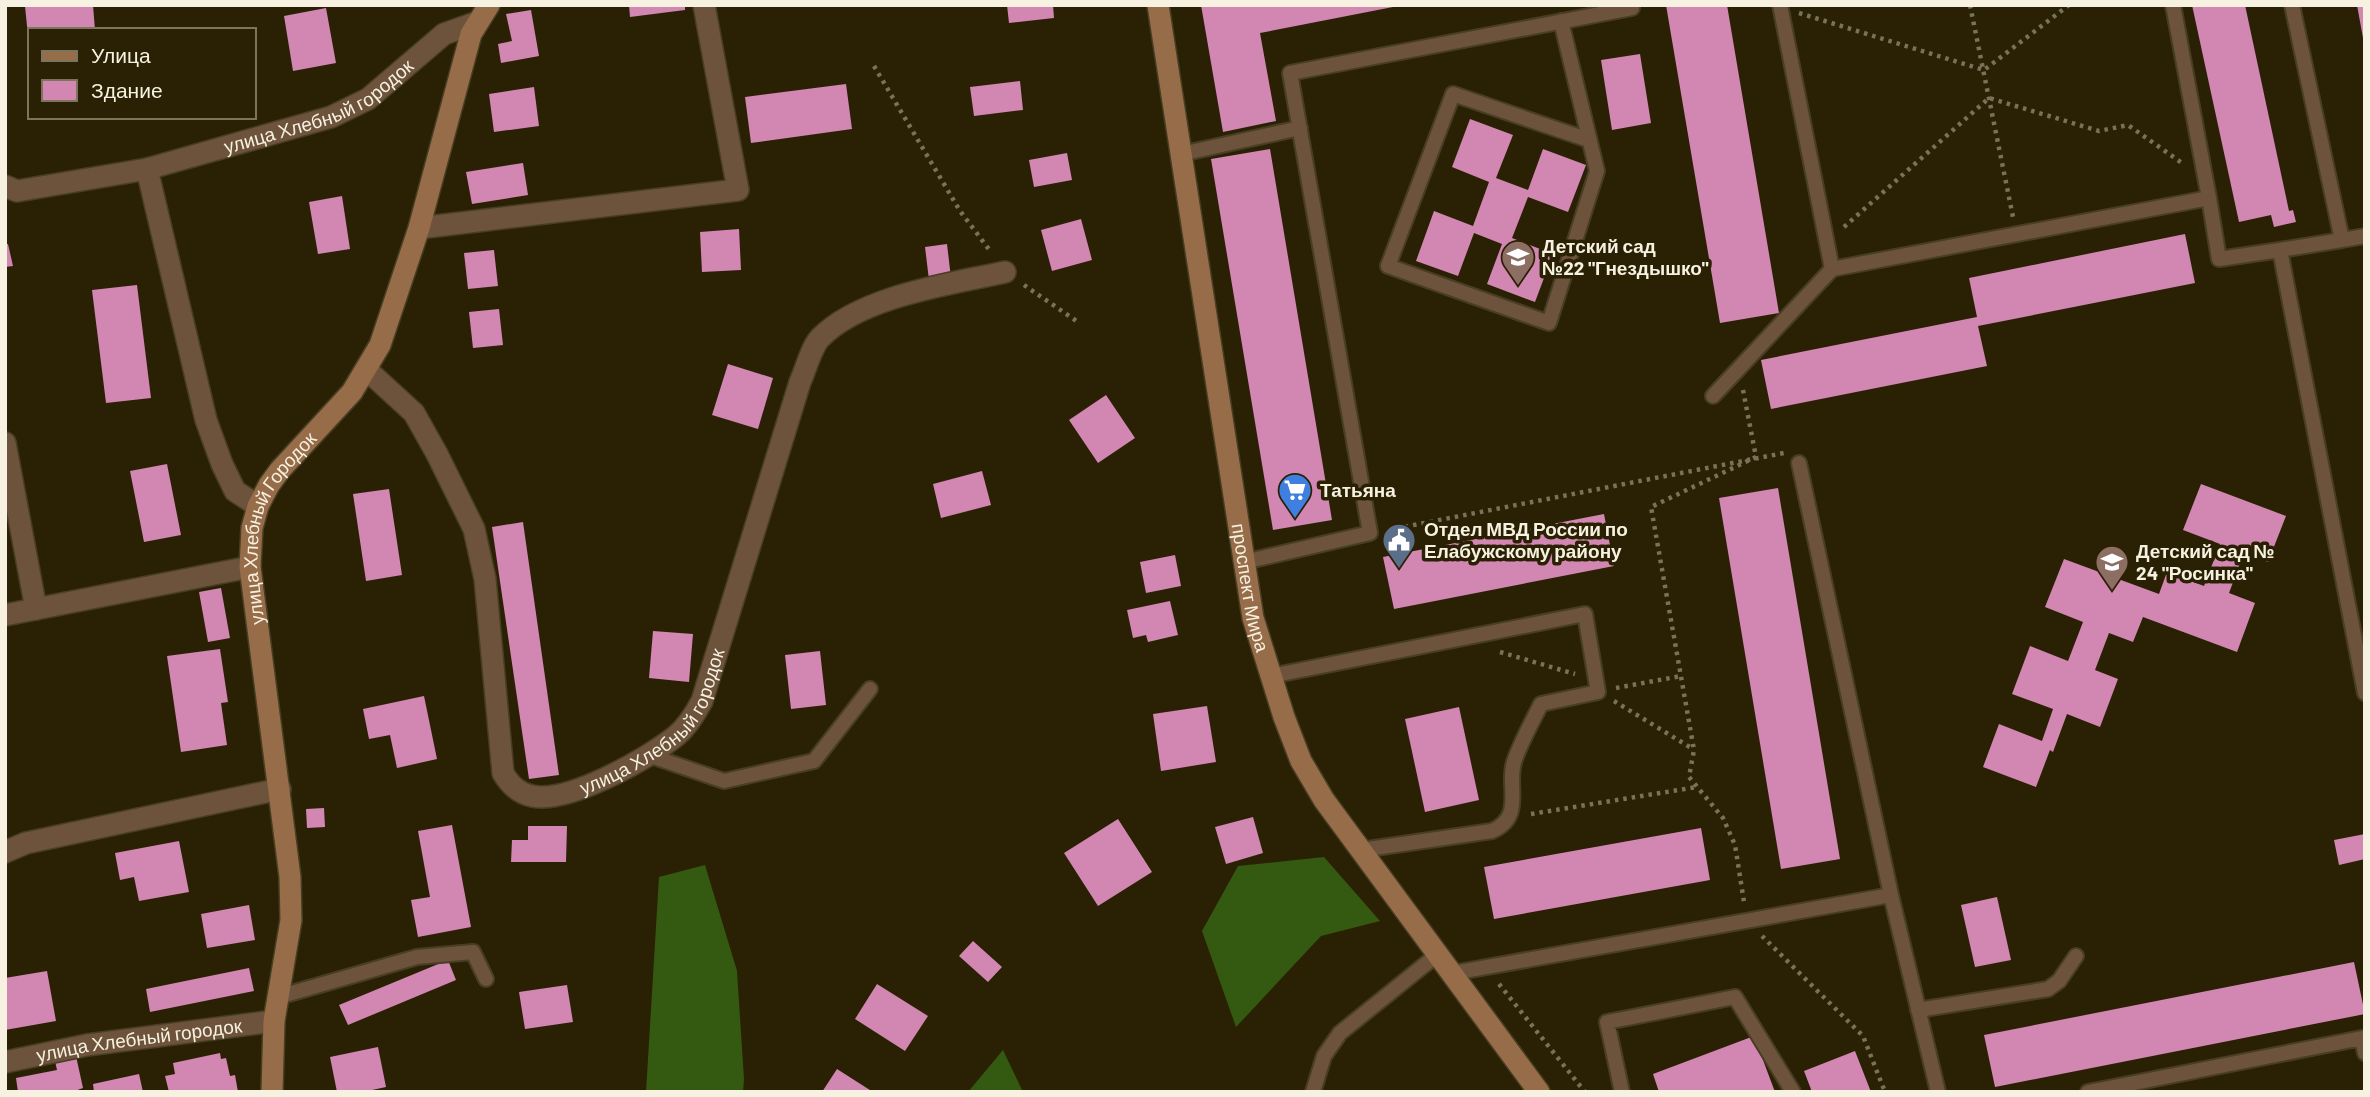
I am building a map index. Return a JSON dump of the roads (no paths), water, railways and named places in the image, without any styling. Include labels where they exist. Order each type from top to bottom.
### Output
[{"type":"street","points":[[419,228],[738,190],[704,5]]},
{"type":"street","name":"проспект Мира","points":[[1158,5],[1253,618],[1270,676],[1301,761],[1324,800],[1539,1092]]},
{"type":"street","name":"улица Хлебный Городок","points":[[272,1092],[274,1021],[291,920],[290,877],[250,567],[252,528],[258,506],[280,470],[352,393],[367,370],[390,319],[419,228],[471,34],[483,14]]},
{"type":"street","name":"улица Хлебный городок","points":[[9,193],[147,169],[331,117],[368,99],[444,34],[483,14]]},
{"type":"street","name":"улица Хлебный городок","points":[[147,169],[206,420],[235,491],[258,506]]},
{"type":"street","name":"улица Хлебный городок","points":[[367,370],[414,413],[438,454],[474,529],[485,579],[503,773],[510,785],[520,792],[533,797],[545,797],[591,786],[648,755],[677,735],[692,718],[702,701],[800,382],[818,339],[853,313],[916,292],[1005,272]]},
{"type":"street","points":[[5,443],[36,609]]},
{"type":"street","name":"улица Хлебный городок","points":[[5,615],[250,567]]},
{"type":"street","points":[[5,852],[26,843],[280,789]]},
{"type":"street","name":"улица Хлебный городок","points":[[5,1062],[88,1045],[274,1021]]},
{"type":"lane","points":[[2173,5],[2219,259],[2365,236]]},
{"type":"lane","points":[[2292,5],[2342,240]]},
{"type":"lane","points":[[1780,6],[1832,268]]},
{"type":"lane","points":[[1244,562],[1370,533],[1290,73],[1632,8]]},
{"type":"lane","points":[[1561,21],[1597,171],[1549,323],[1388,266],[1453,94],[1589,140]]},
{"type":"lane","points":[[1181,154],[1300,128]]},
{"type":"lane","points":[[1713,396],[1832,268],[2209,198]]},
{"type":"lane","points":[[2280,250],[2365,693]]},
{"type":"lane","points":[[1798,463],[1891,895],[1938,1092]]},
{"type":"lane","points":[[1270,676],[1585,614],[1597,686],[1541,704],[1514,761],[1512,808],[1509,818],[1502,826],[1492,831],[1361,850]]},
{"type":"lane","points":[[648,755],[724,781],[814,761],[870,690]]},
{"type":"lane","points":[[1452,973],[1891,895]]},
{"type":"lane","points":[[278,997],[417,957],[473,952],[486,978]]},
{"type":"lane","points":[[1312,1092],[1324,1056],[1340,1033],[1438,954]]},
{"type":"lane","points":[[1918,1010],[2048,989],[2059,981],[2076,956]]},
{"type":"lane","points":[[1622,1092],[1607,1022],[1735,997],[1793,1092]]},
{"type":"lane","points":[[2088,1092],[2364,1043]]},
{"type":"place","name":"Детский сад №22 \"Гнездышко\"","points":[[1518,287]]},
{"type":"place","name":"Татьяна","points":[[1295,520]]},
{"type":"place","name":"Отдел МВД России по Елабужскому району","points":[[1399,570]]},
{"type":"place","name":"Детский сад № 24 \"Росинка\"","points":[[2112,592]]}]
